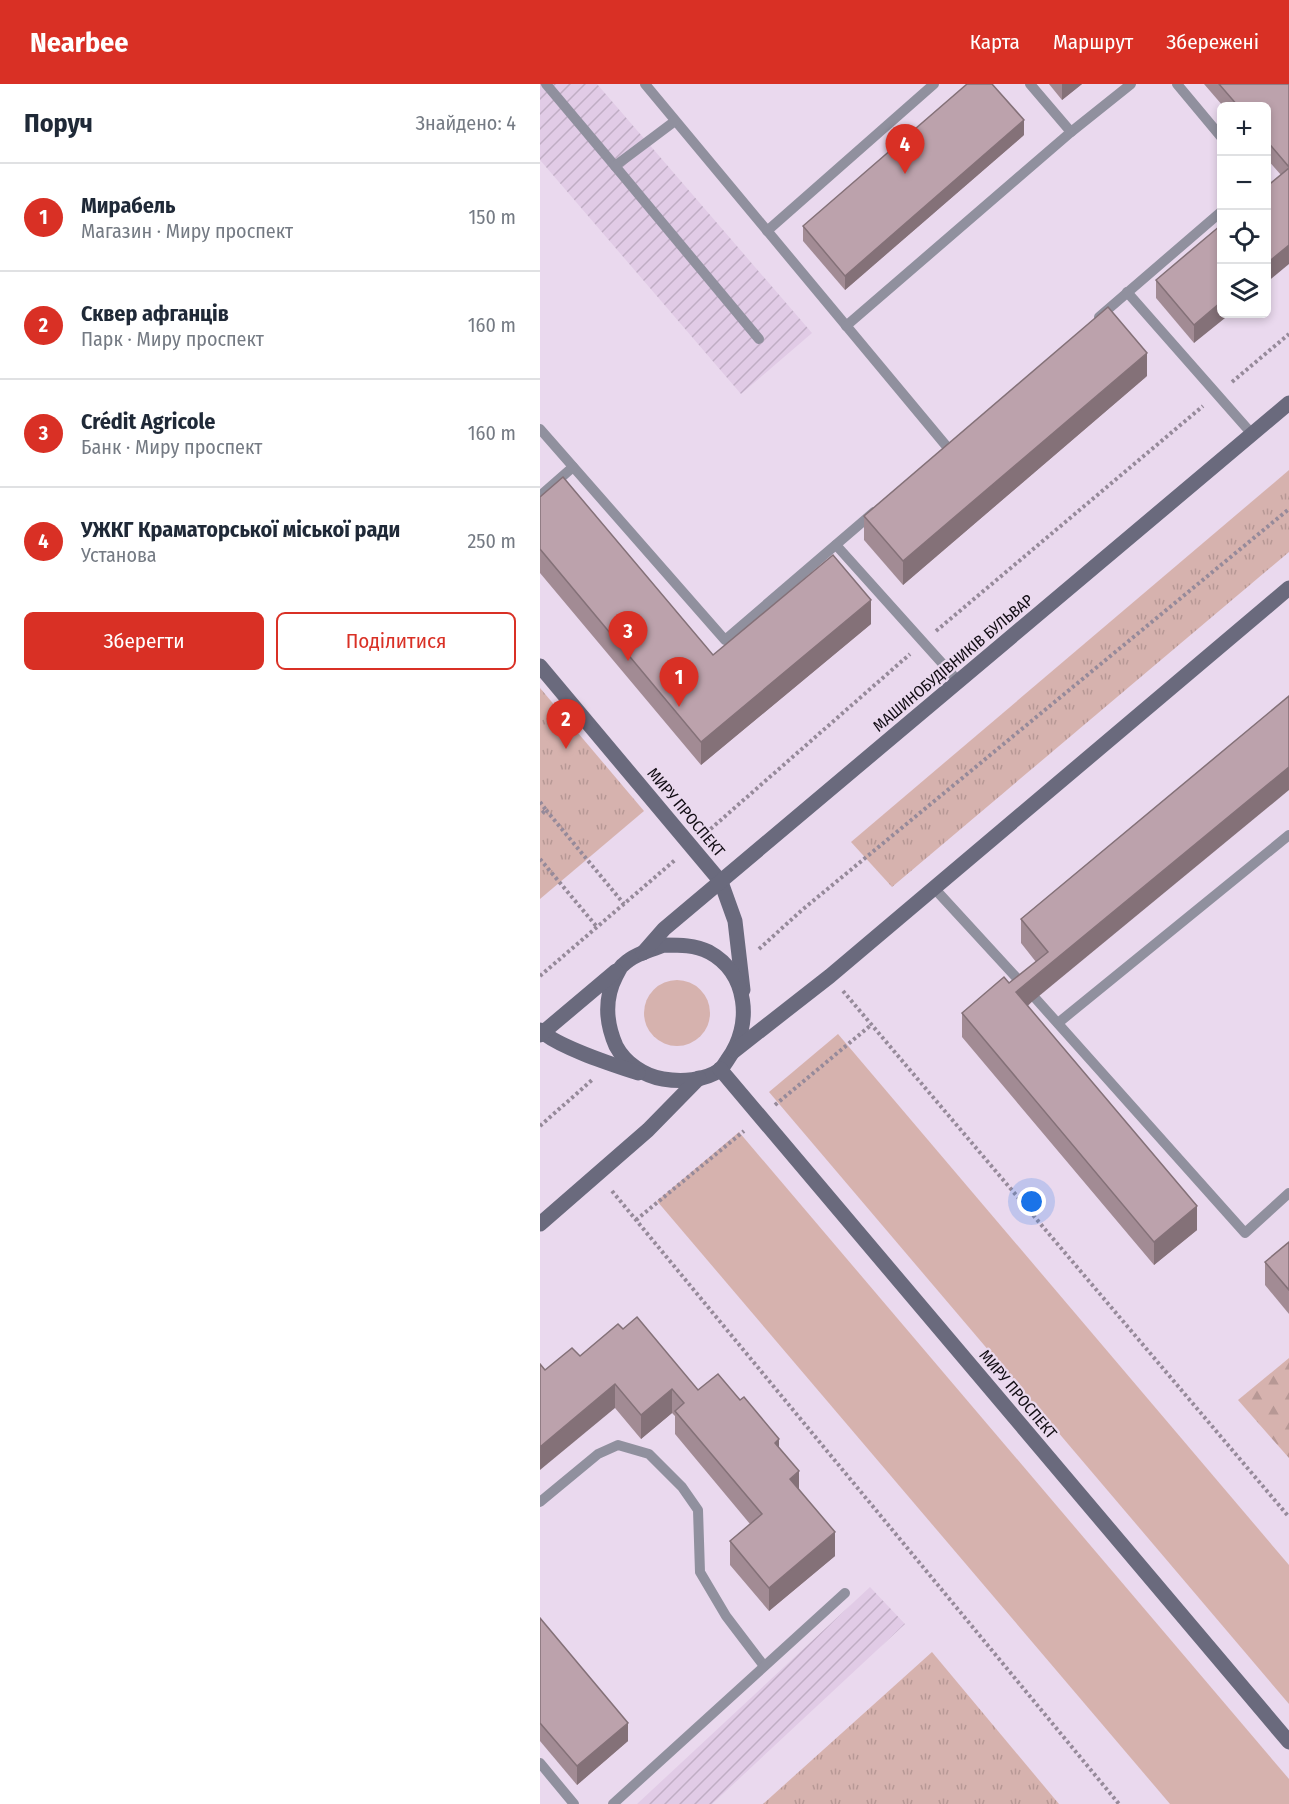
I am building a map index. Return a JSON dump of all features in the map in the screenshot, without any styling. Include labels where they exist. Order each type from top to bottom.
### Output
[{"type":"street","name":"МАШИНОБУДІВНИКІВ БУЛЬВАР","points":[[643,953],[664,929],[1289,403]]},
{"type":"street","points":[[734,1050],[830,976],[1287,595]]},
{"type":"street","name":"МИРУ ПРОСПЕКТ","points":[[540,666],[721,882],[735,921],[744,1008]]},
{"type":"street","points":[[664,945],[687,945],[709,952],[727,967],[739,986],[744,1008],[742,1030],[734,1050],[720,1069],[699,1078],[676,1081],[654,1078],[601,1061],[541,1032],[622,965],[643,953],[664,945]]},
{"type":"street","points":[[622,965],[611,986],[607,1009],[609,1031],[619,1052],[634,1068],[654,1078]]},
{"type":"street","name":"МИРУ ПРОСПЕКТ","points":[[720,1069],[1289,1742]]},
{"type":"street","points":[[540,1224],[648,1130],[699,1078]]},
{"type":"lane","points":[[546,84],[759,339]]},
{"type":"lane","points":[[645,84],[846,326],[943,451],[957,440]]},
{"type":"lane","points":[[767,231],[934,84]]},
{"type":"lane","points":[[1030,84],[1071,132]]},
{"type":"lane","points":[[846,326],[1071,132],[1131,84]]},
{"type":"lane","points":[[1177,84],[1217,133]]},
{"type":"lane","points":[[615,166],[675,121]]},
{"type":"lane","points":[[1091,324],[1217,214]]},
{"type":"lane","points":[[1127,292],[1252,434]]},
{"type":"lane","points":[[540,429],[725,640],[879,507]]},
{"type":"lane","points":[[540,496],[573,467]]},
{"type":"lane","points":[[836,545],[959,682]]},
{"type":"lane","points":[[1058,1023],[1289,835]]},
{"type":"lane","points":[[934,888],[1245,1233],[1289,1194]]},
{"type":"lane","points":[[540,1502],[598,1454],[618,1445],[649,1454],[682,1487],[698,1510],[700,1572],[726,1616],[764,1666]]},
{"type":"lane","points":[[613,1804],[845,1593]]},
{"type":"lane","points":[[540,1763],[574,1804]]},
{"type":"path","points":[[752,955],[802,910],[1289,509]]},
{"type":"path","points":[[540,802],[624,904]]},
{"type":"path","points":[[540,815],[546,810]]},
{"type":"path","points":[[540,859],[597,927]]},
{"type":"path","points":[[830,976],[1289,1517]]},
{"type":"path","points":[[540,1126],[600,1073]]},
{"type":"path","points":[[598,1174],[1119,1804]]},
{"type":"shaded area","points":[[540,84],[597,84],[812,333],[741,394],[540,160]]},
{"type":"shaded area","points":[[870,1587],[905,1624],[712,1804],[637,1804]]},
{"type":"green space","points":[[1289,470],[1289,552],[892,887],[851,842]]},
{"type":"green space","points":[[540,688],[644,811],[540,899]]},
{"type":"green space","points":[[670,980],[684,980],[696,985],[705,994],[710,1013],[708,1026],[701,1037],[684,1046],[670,1046],[658,1041],[649,1032],[644,1020],[644,1006],[649,994],[658,985]]},
{"type":"green space","points":[[838,1034],[1289,1565],[1289,1704],[769,1092]]},
{"type":"green space","points":[[739,1132],[1289,1779],[1289,1804],[1170,1804],[657,1201]]},
{"type":"green space","points":[[1289,1358],[1289,1458],[1238,1400]]},
{"type":"green space","points":[[932,1652],[1059,1804],[763,1804]]},
{"type":"building","points":[[967,84],[992,84],[1024,120],[845,276],[803,226]]},
{"type":"building","points":[[1219,84],[1289,84],[1289,167],[1271,146],[1271,102],[1235,102]]},
{"type":"building","points":[[1289,168],[1289,245],[1271,260],[1271,210],[1271,183]]},
{"type":"building","points":[[1217,228],[1217,305],[1194,325],[1156,280]]},
{"type":"building","points":[[1108,307],[1147,353],[903,561],[864,516]]},
{"type":"building","points":[[563,477],[713,655],[833,555],[871,600],[701,742],[540,549],[540,497]]},
{"type":"building","points":[[1289,696],[1289,767],[1016,992],[1197,1206],[1154,1242],[962,1013],[1004,977],[1009,983],[1048,952],[1021,919]]},
{"type":"building","points":[[1289,1242],[1289,1290],[1265,1262]]},
{"type":"building","points":[[637,1317],[698,1390],[718,1374],[740,1400],[744,1397],[779,1439],[775,1443],[799,1471],[790,1479],[835,1532],[769,1588],[730,1541],[762,1514],[675,1411],[684,1403],[672,1389],[641,1415],[615,1384],[540,1447],[540,1364],[545,1370],[572,1348],[580,1356],[618,1324],[623,1329]]},
{"type":"building","points":[[540,1618],[628,1723],[577,1766],[540,1723]]},
{"type":"place","name":"УЖКГ Краматорської міської ради","points":[[905,174]]},
{"type":"place","name":"Crédit Agricole","points":[[628,661]]},
{"type":"place","name":"Мирабель","points":[[679,707]]},
{"type":"place","name":"Сквер афганців","points":[[566,749]]}]
